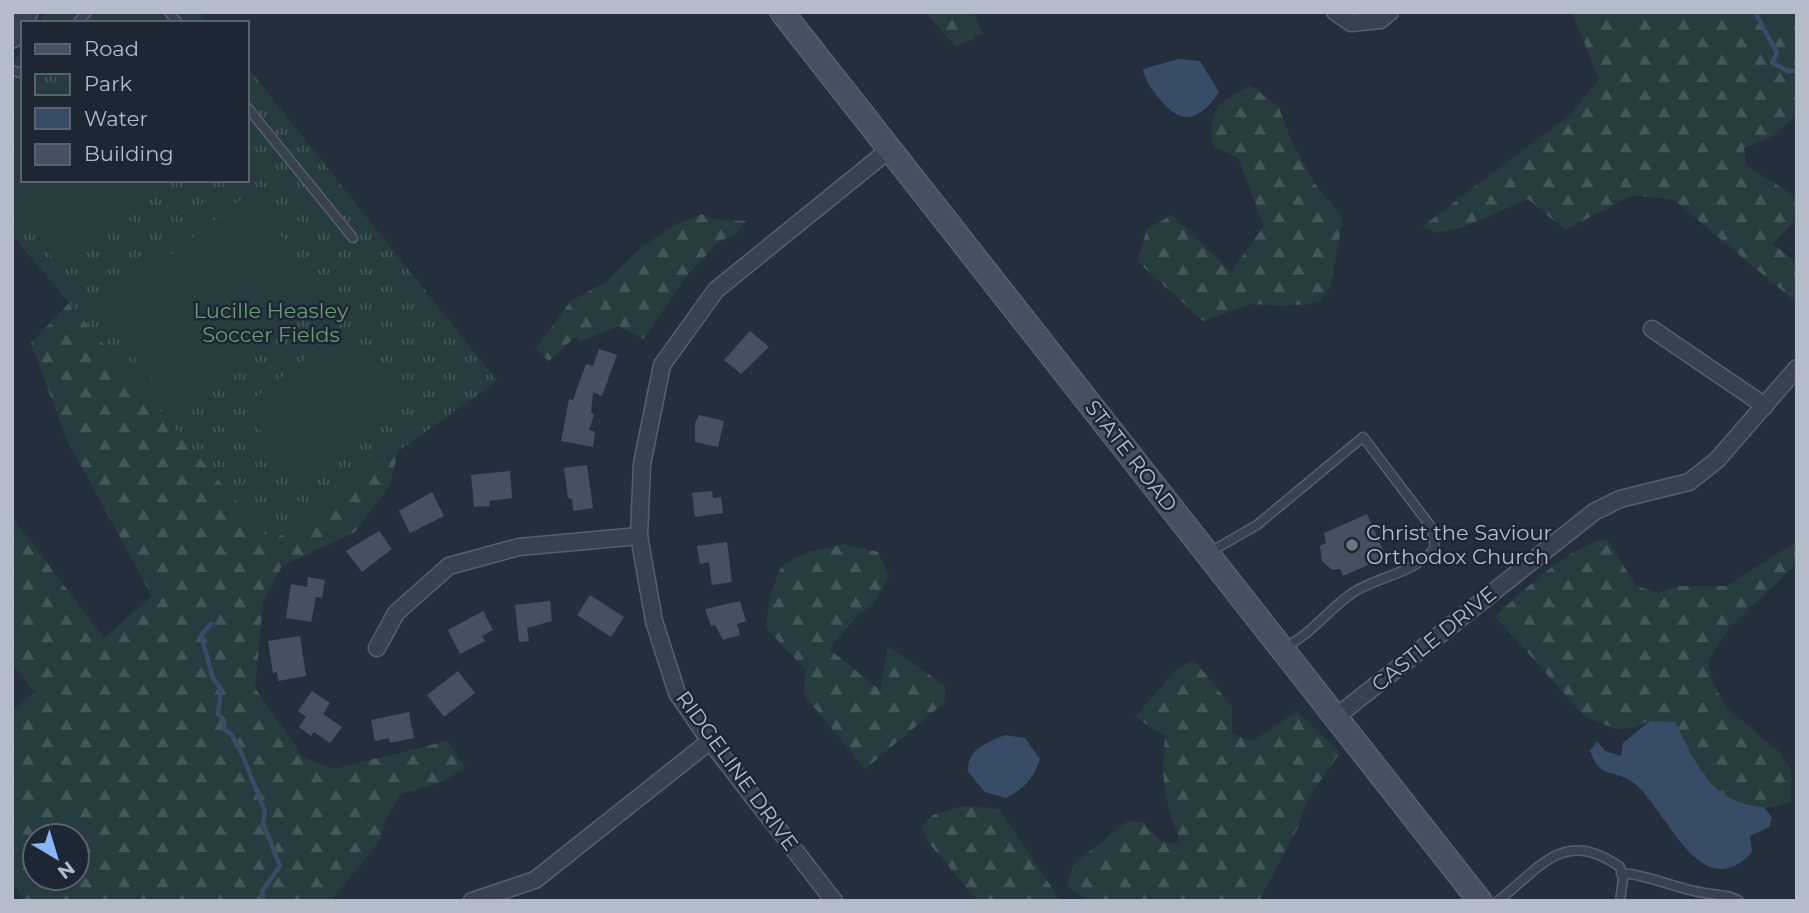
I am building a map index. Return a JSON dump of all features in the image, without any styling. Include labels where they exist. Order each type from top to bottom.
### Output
[{"type":"main road","name":"STATE ROAD","points":[[782,12],[1480,901]]},
{"type":"street","points":[[1335,12],[1351,23],[1380,20],[1390,12]]},
{"type":"street","name":"RIDGELINE DRIVE","points":[[834,901],[710,741],[677,693],[654,621],[639,536],[642,464],[662,365],[716,289],[890,149]]},
{"type":"street","points":[[1652,329],[1765,406]]},
{"type":"street","name":"CASTLE DRIVE","points":[[1336,717],[1594,512],[1620,499],[1689,482],[1717,460],[1797,368]]},
{"type":"street","points":[[377,648],[396,612],[449,566],[519,547],[639,536]]},
{"type":"street","points":[[472,901],[535,880],[710,741]]},
{"type":"lane","points":[[248,108],[353,238]]},
{"type":"lane","points":[[1208,554],[1257,525],[1363,437],[1432,528],[1435,548],[1424,562],[1356,591],[1336,604],[1300,639],[1283,648]]},
{"type":"lane","points":[[1498,901],[1560,851],[1578,848],[1620,867],[1620,901]]},
{"type":"lane","points":[[1622,873],[1641,874],[1687,891],[1732,896],[1739,901]]},
{"type":"green space","points":[[46,12],[199,12],[207,21],[40,21]]},
{"type":"green space","points":[[925,12],[974,12],[982,33],[956,47]]},
{"type":"green space","points":[[1572,12],[1797,12],[1797,114],[1773,136],[1744,148],[1746,165],[1797,198],[1797,219],[1773,244],[1797,263],[1797,303],[1674,200],[1633,195],[1565,230],[1528,199],[1461,228],[1434,233],[1423,226],[1572,113],[1599,79]]},
{"type":"green space","name":"Lucille Heasley Soccer Fields","points":[[21,51],[21,182],[248,182],[248,68],[497,381],[271,542],[12,235],[12,64]]},
{"type":"green space","points":[[1251,85],[1279,108],[1291,140],[1315,184],[1343,218],[1330,288],[1318,303],[1283,306],[1252,304],[1203,321],[1137,261],[1147,229],[1172,215],[1231,272],[1264,226],[1238,158],[1213,147],[1214,114],[1223,102]]},
{"type":"green space","points":[[21,159],[21,182],[161,182],[58,264],[12,206],[12,166]]},
{"type":"green space","points":[[248,194],[323,289],[174,407],[99,311]]},
{"type":"green space","points":[[702,214],[711,219],[746,221],[735,235],[720,241],[688,274],[643,339],[619,326],[578,342],[577,335],[549,361],[535,349],[571,301],[606,282],[641,248],[673,226]]},
{"type":"green space","points":[[69,303],[271,542],[398,451],[390,485],[355,532],[282,566],[263,602],[255,688],[303,757],[334,769],[447,741],[465,767],[445,781],[401,794],[386,818],[380,840],[331,901],[25,901],[12,882],[12,711],[35,692],[12,664],[12,517],[104,638],[152,596],[66,438],[31,343]]},
{"type":"green space","points":[[346,328],[405,405],[301,484],[243,407]]},
{"type":"green space","points":[[1607,539],[1636,586],[1659,593],[1678,586],[1727,586],[1797,541],[1797,563],[1728,629],[1708,661],[1713,683],[1726,707],[1779,752],[1791,770],[1791,801],[1765,808],[1740,803],[1729,798],[1708,781],[1699,771],[1686,747],[1650,721],[1632,728],[1616,729],[1585,717],[1495,616],[1562,560],[1591,544]]},
{"type":"green space","points":[[844,544],[878,552],[889,576],[873,605],[858,615],[829,649],[880,690],[888,646],[944,685],[946,701],[865,769],[804,695],[805,669],[766,628],[770,595],[782,565],[808,552]]},
{"type":"green space","points":[[1194,660],[1232,707],[1232,734],[1253,741],[1297,711],[1340,753],[1308,798],[1298,827],[1259,901],[1086,901],[1067,886],[1074,864],[1129,820],[1144,823],[1161,842],[1181,844],[1165,791],[1165,736],[1135,717],[1176,670]]},
{"type":"green space","points":[[964,806],[999,809],[1061,901],[978,901],[928,842],[921,827],[933,815]]},
{"type":"water","points":[[1179,59],[1200,61],[1219,92],[1205,109],[1190,117],[1175,113],[1167,107],[1149,84],[1143,69]]},
{"type":"water","points":[[1650,721],[1675,722],[1699,767],[1718,790],[1746,804],[1764,807],[1772,818],[1769,827],[1750,836],[1752,852],[1733,867],[1716,868],[1699,861],[1684,846],[1644,793],[1624,777],[1602,770],[1594,760],[1590,751],[1597,741],[1605,751],[1621,756],[1623,743]]},
{"type":"water","points":[[1005,735],[1025,738],[1040,759],[1028,782],[1006,798],[985,792],[968,772],[974,752]]},
{"type":"building","points":[[750,331],[769,347],[741,374],[724,360]]},
{"type":"building","points":[[599,349],[617,355],[602,396],[593,392],[591,412],[594,415],[589,430],[595,432],[593,447],[561,441],[569,399],[573,400],[586,364],[593,366]]},
{"type":"building","points":[[699,415],[724,421],[718,447],[695,442],[695,423]]},
{"type":"building","points":[[587,465],[593,508],[573,511],[572,499],[568,498],[564,468]]},
{"type":"building","points":[[510,471],[512,498],[489,501],[490,506],[474,507],[471,475]]},
{"type":"building","points":[[712,491],[713,498],[721,497],[723,513],[695,517],[692,493]]},
{"type":"building","points":[[432,492],[444,516],[410,533],[399,511]]},
{"type":"building","name":"Christ the Saviour Orthodox Church","points":[[1367,514],[1386,557],[1343,576],[1340,569],[1332,570],[1322,561],[1320,546],[1326,543],[1324,533]]},
{"type":"building","points":[[379,531],[392,549],[362,572],[346,551]]},
{"type":"building","points":[[727,542],[732,582],[712,585],[709,562],[700,564],[697,546]]},
{"type":"building","points":[[308,577],[325,580],[322,598],[316,597],[311,622],[286,618],[291,584],[307,587]]},
{"type":"building","points":[[590,595],[624,617],[611,637],[577,615]]},
{"type":"building","points":[[550,601],[552,621],[527,628],[529,641],[519,642],[515,605]]},
{"type":"building","points":[[740,601],[746,621],[737,624],[740,635],[723,640],[715,625],[711,626],[705,609]]},
{"type":"building","points":[[483,611],[493,630],[482,636],[485,641],[460,654],[448,630]]},
{"type":"building","points":[[300,636],[306,676],[278,681],[277,672],[273,673],[268,641]]},
{"type":"building","points":[[458,671],[475,693],[444,717],[427,695]]},
{"type":"building","points":[[312,691],[330,703],[323,714],[342,727],[330,743],[314,732],[311,736],[299,727],[306,717],[298,711]]},
{"type":"building","points":[[409,712],[414,738],[390,743],[389,738],[375,741],[371,720]]},
{"type":"waterway","points":[[1755,12],[1777,53],[1772,63],[1788,71],[1797,71]]},
{"type":"waterway","points":[[211,624],[201,635],[213,678],[221,689],[218,714],[224,720],[224,729],[231,734],[242,754],[265,812],[263,823],[280,866],[262,891],[264,901]]},
{"type":"place","name":"Christ the Saviour Orthodox Church","points":[[1352,545]]}]
